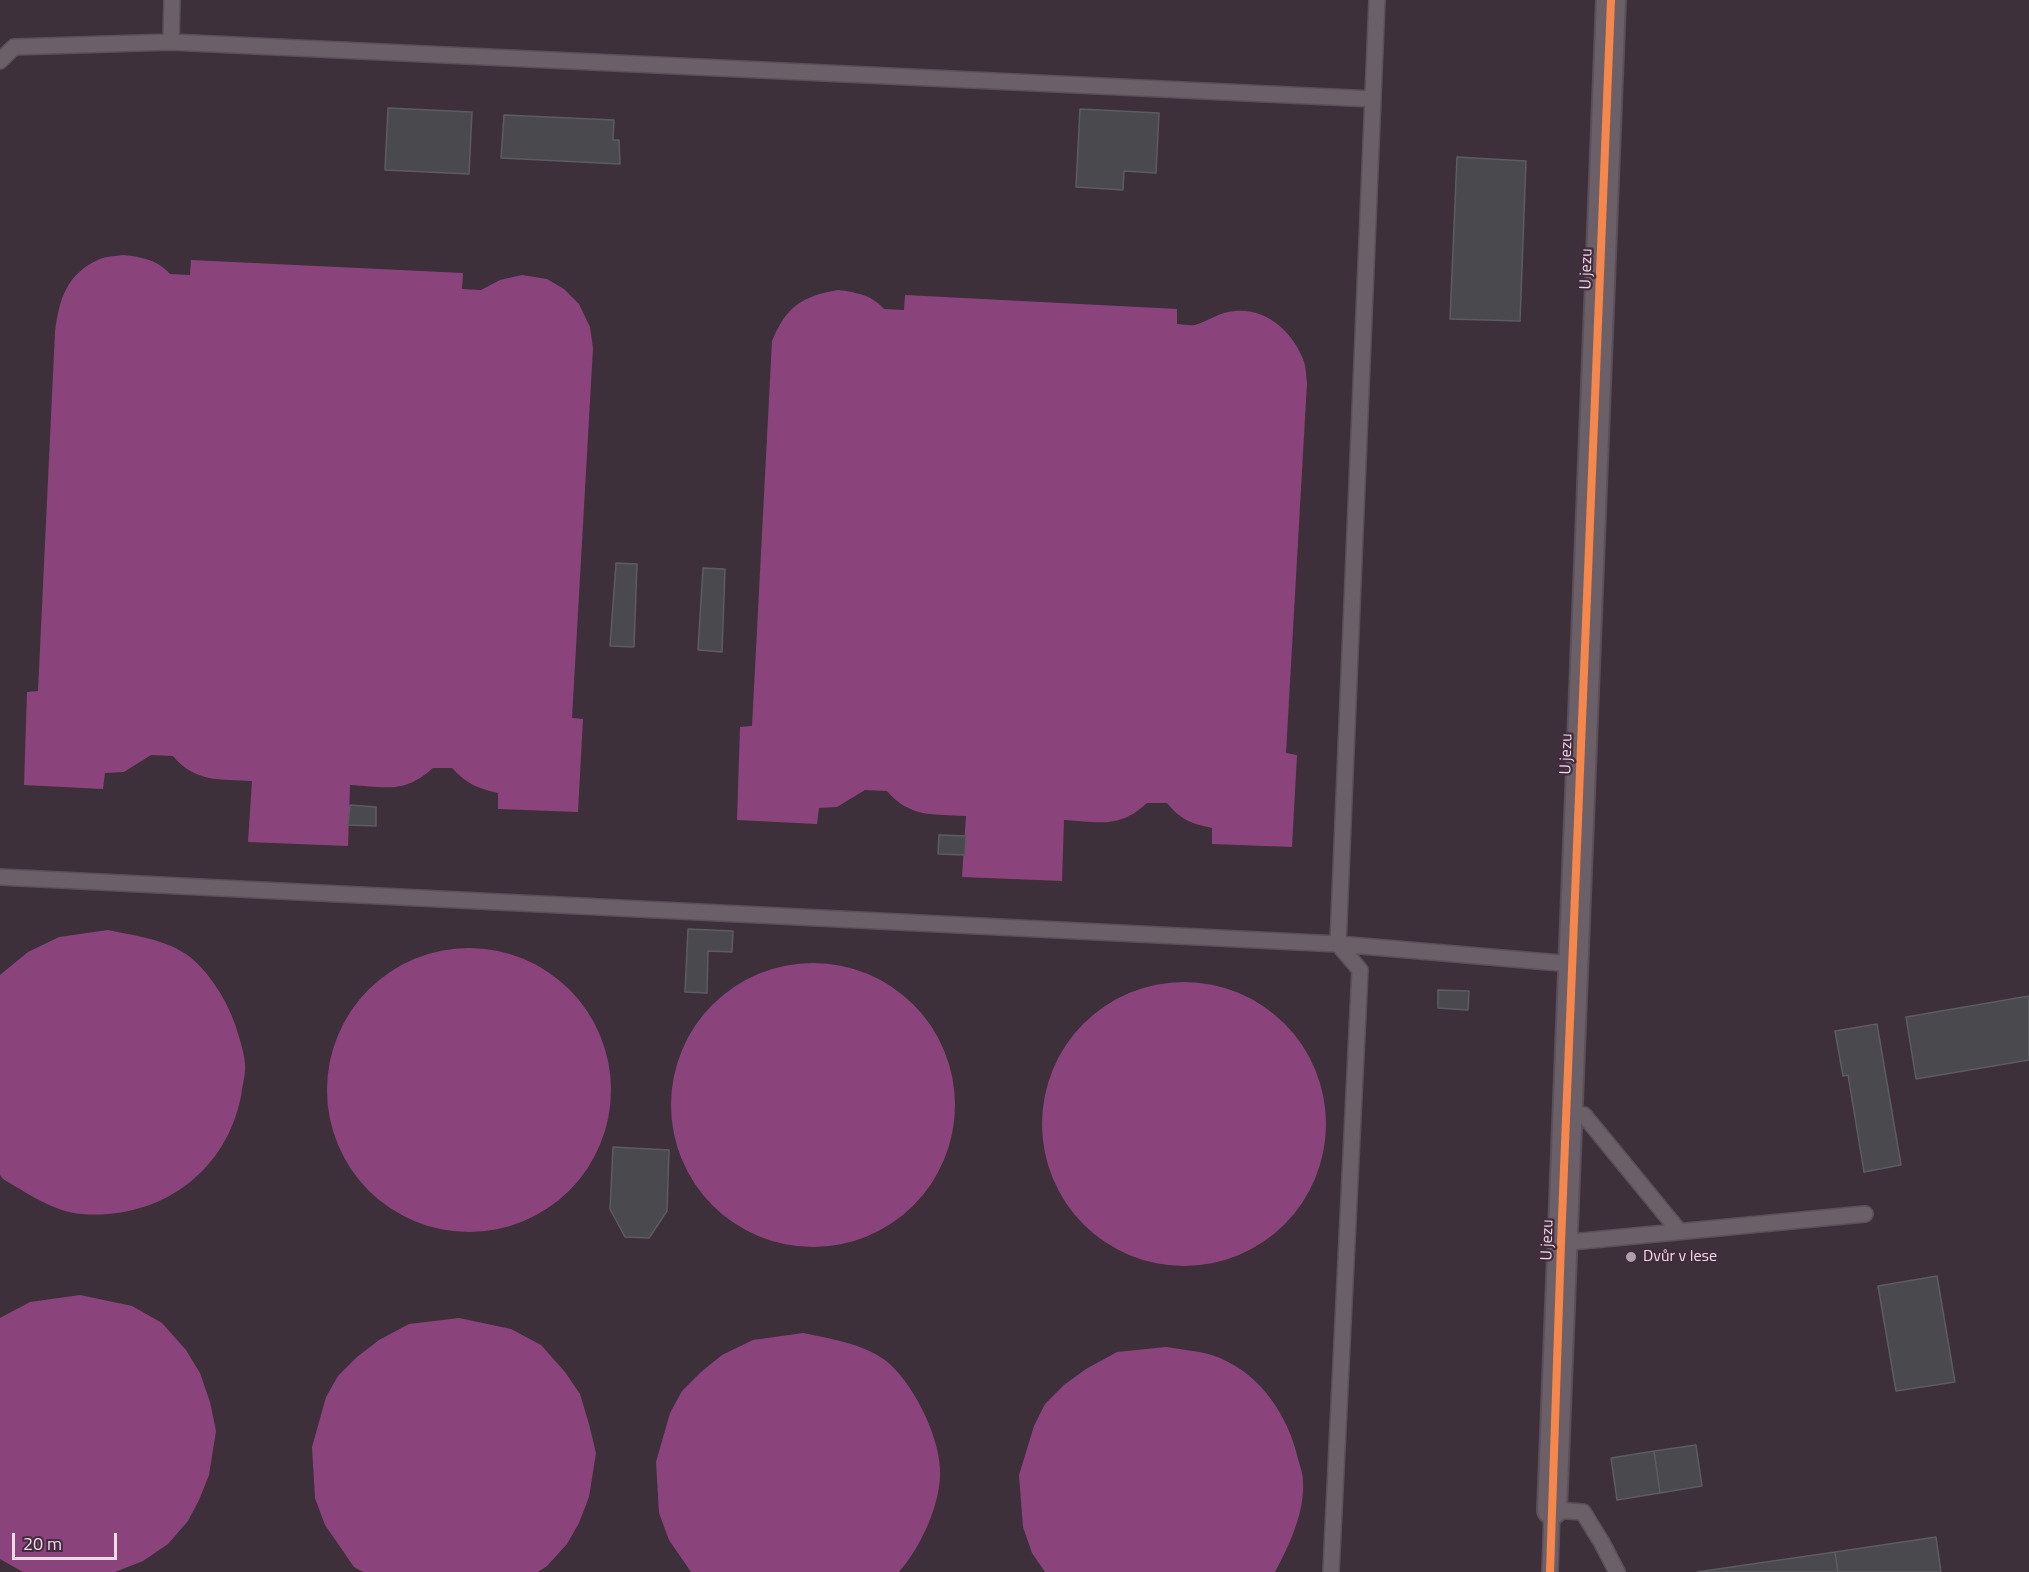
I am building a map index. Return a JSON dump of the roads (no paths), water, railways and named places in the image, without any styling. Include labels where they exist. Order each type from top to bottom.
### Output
[{"type":"street","name":"U jezu","points":[[1552,1510],[1611,0]]},
{"type":"lane","points":[[171,42],[172,0]]},
{"type":"lane","points":[[1331,1572],[1360,970],[1338,944],[1377,0]]},
{"type":"lane","points":[[0,61],[14,47],[171,42],[1373,99]]},
{"type":"lane","points":[[0,877],[1338,944],[1572,964]]},
{"type":"lane","points":[[1567,1114],[1584,1115],[1678,1231]]},
{"type":"lane","points":[[1561,1243],[1865,1214]]},
{"type":"lane","points":[[1550,1572],[1552,1510],[1583,1512],[1617,1572]]},
{"type":"place","name":"Dvůr v lese","points":[[1631,1257]]}]
